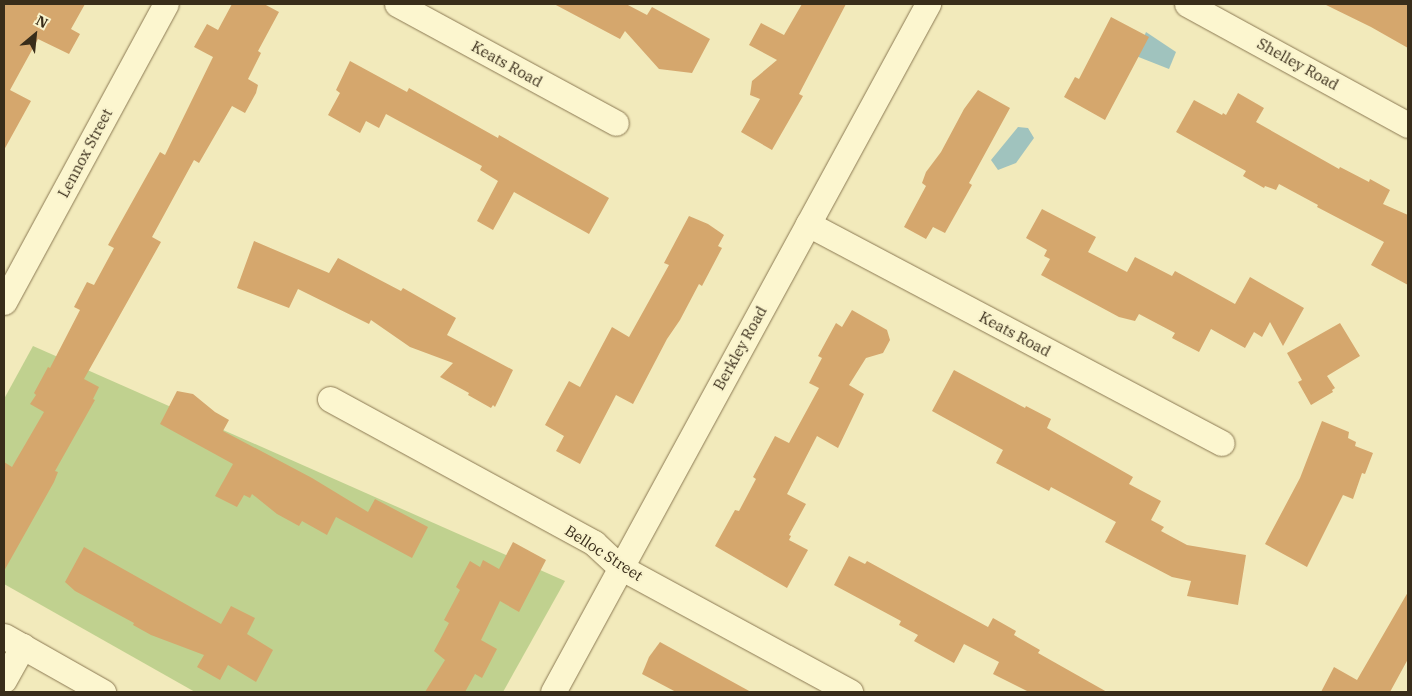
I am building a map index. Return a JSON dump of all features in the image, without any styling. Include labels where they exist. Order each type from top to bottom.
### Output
[{"type":"street","name":"Lennox Street","points":[[4,302],[166,4]]},
{"type":"street","name":"Keats Road","points":[[397,4],[616,123]]},
{"type":"street","name":"Berkley Road","points":[[553,692],[928,4]]},
{"type":"street","name":"Shelley Road","points":[[1187,4],[1408,125]]},
{"type":"street","name":"Keats Road","points":[[808,224],[1222,443]]},
{"type":"street","name":"Belloc Street","points":[[330,399],[594,543],[620,567],[850,692]]},
{"type":"street","points":[[4,680],[13,641],[103,692]]},
{"type":"green space","points":[[33,346],[565,581],[503,692],[195,692],[4,584],[4,399]]},
{"type":"water","points":[[1146,32],[1176,52],[1169,69],[1136,56]]},
{"type":"water","points":[[1018,127],[1028,128],[1034,138],[1016,163],[998,170],[991,160]]},
{"type":"building","points":[[4,4],[85,4],[71,29],[80,34],[69,54],[38,39],[10,90],[31,101],[4,150]]},
{"type":"building","points":[[232,4],[264,4],[279,12],[258,51],[261,53],[248,79],[258,85],[256,93],[245,113],[232,106],[199,163],[194,160],[152,237],[161,242],[84,379],[99,387],[93,399],[95,400],[55,471],[58,472],[54,482],[4,571],[4,462],[12,467],[44,412],[30,404],[36,395],[34,393],[48,367],[50,368],[80,310],[74,307],[87,282],[94,285],[114,248],[108,245],[160,152],[165,155],[213,57],[194,47],[207,24],[218,30]]},
{"type":"building","points":[[554,4],[626,4],[647,15],[652,7],[710,39],[692,73],[659,69],[625,31],[620,39]]},
{"type":"building","points":[[802,4],[846,4],[799,94],[803,96],[772,150],[741,132],[760,99],[750,95],[752,81],[777,60],[749,45],[761,23],[784,35]]},
{"type":"building","points":[[1324,4],[1408,4],[1408,48],[1371,27]]},
{"type":"building","points":[[1111,17],[1149,37],[1105,120],[1064,97],[1075,77],[1079,79]]},
{"type":"building","points":[[350,61],[407,92],[409,88],[498,138],[499,135],[609,198],[589,234],[514,192],[493,230],[477,221],[498,181],[480,170],[482,166],[386,114],[379,128],[366,121],[360,133],[328,115],[340,93],[336,90]]},
{"type":"building","points":[[978,90],[1010,108],[969,183],[972,185],[945,233],[933,227],[926,239],[904,227],[926,186],[922,183],[926,172],[941,152],[964,109]]},
{"type":"building","points":[[1238,93],[1264,108],[1256,122],[1339,169],[1340,167],[1369,182],[1370,179],[1390,190],[1383,204],[1408,215],[1408,285],[1371,265],[1384,242],[1317,207],[1318,205],[1279,184],[1276,190],[1265,186],[1264,188],[1243,176],[1246,171],[1176,132],[1194,100],[1222,115],[1223,113],[1226,115]]},
{"type":"building","points":[[1042,209],[1096,237],[1088,252],[1127,272],[1135,257],[1172,276],[1175,271],[1235,304],[1250,277],[1304,308],[1283,346],[1270,322],[1262,337],[1254,332],[1245,348],[1211,329],[1199,352],[1172,338],[1175,333],[1139,314],[1135,321],[1119,317],[1041,275],[1050,259],[1044,256],[1047,250],[1026,238]]},
{"type":"building","points":[[689,216],[708,224],[724,235],[718,246],[722,248],[702,286],[699,284],[680,320],[667,339],[633,404],[616,395],[580,464],[556,451],[564,436],[545,425],[569,381],[580,387],[612,327],[629,337],[669,265],[664,263]]},
{"type":"building","points":[[254,241],[329,273],[338,258],[401,291],[403,288],[456,318],[447,335],[513,370],[495,407],[493,405],[491,408],[440,377],[453,363],[410,347],[371,320],[369,324],[298,289],[289,308],[237,288]]},
{"type":"building","points":[[852,310],[887,330],[890,340],[883,353],[866,358],[849,385],[864,394],[838,448],[817,436],[787,494],[806,504],[789,535],[791,536],[789,540],[808,550],[787,588],[715,546],[735,510],[739,511],[756,479],[753,477],[775,436],[789,443],[819,388],[809,383],[822,358],[818,356],[836,323],[842,327]]},
{"type":"building","points":[[1340,323],[1360,356],[1327,376],[1335,388],[1332,390],[1333,392],[1311,405],[1298,382],[1302,380],[1287,353]]},
{"type":"building","points":[[954,370],[1025,408],[1026,406],[1051,419],[1047,428],[1133,477],[1129,484],[1161,501],[1151,520],[1164,527],[1161,531],[1187,545],[1246,555],[1238,605],[1187,596],[1191,581],[1172,577],[1105,542],[1116,522],[1051,487],[1049,491],[996,463],[1003,450],[932,411]]},
{"type":"building","points":[[177,391],[193,394],[215,412],[229,420],[223,431],[312,478],[368,512],[375,499],[428,527],[412,558],[336,517],[327,535],[302,521],[299,526],[277,514],[252,494],[250,498],[244,495],[237,507],[215,496],[233,464],[160,424]]},
{"type":"building","points":[[1322,421],[1349,432],[1348,438],[1356,442],[1355,446],[1373,453],[1365,474],[1362,473],[1353,499],[1343,495],[1307,567],[1265,544],[1300,478]]},
{"type":"building","points":[[513,542],[546,560],[519,612],[500,601],[481,640],[497,649],[482,678],[475,674],[465,692],[425,692],[445,660],[434,651],[449,623],[444,620],[460,590],[456,587],[470,561],[480,567],[483,560],[499,569]]},
{"type":"building","points":[[84,547],[221,624],[231,606],[255,618],[247,634],[273,650],[256,682],[228,665],[220,680],[197,667],[204,655],[151,635],[133,625],[134,623],[75,591],[65,582]]},
{"type":"building","points":[[849,556],[865,564],[867,561],[988,627],[993,618],[1016,631],[1014,635],[1040,650],[1038,653],[1107,692],[1029,692],[993,674],[999,662],[964,644],[954,663],[914,641],[918,635],[899,625],[901,621],[834,585]]},
{"type":"building","points":[[1408,592],[1408,659],[1390,692],[1321,692],[1334,667],[1357,680]]},
{"type":"building","points":[[660,642],[751,692],[676,692],[642,674],[649,657]]}]
